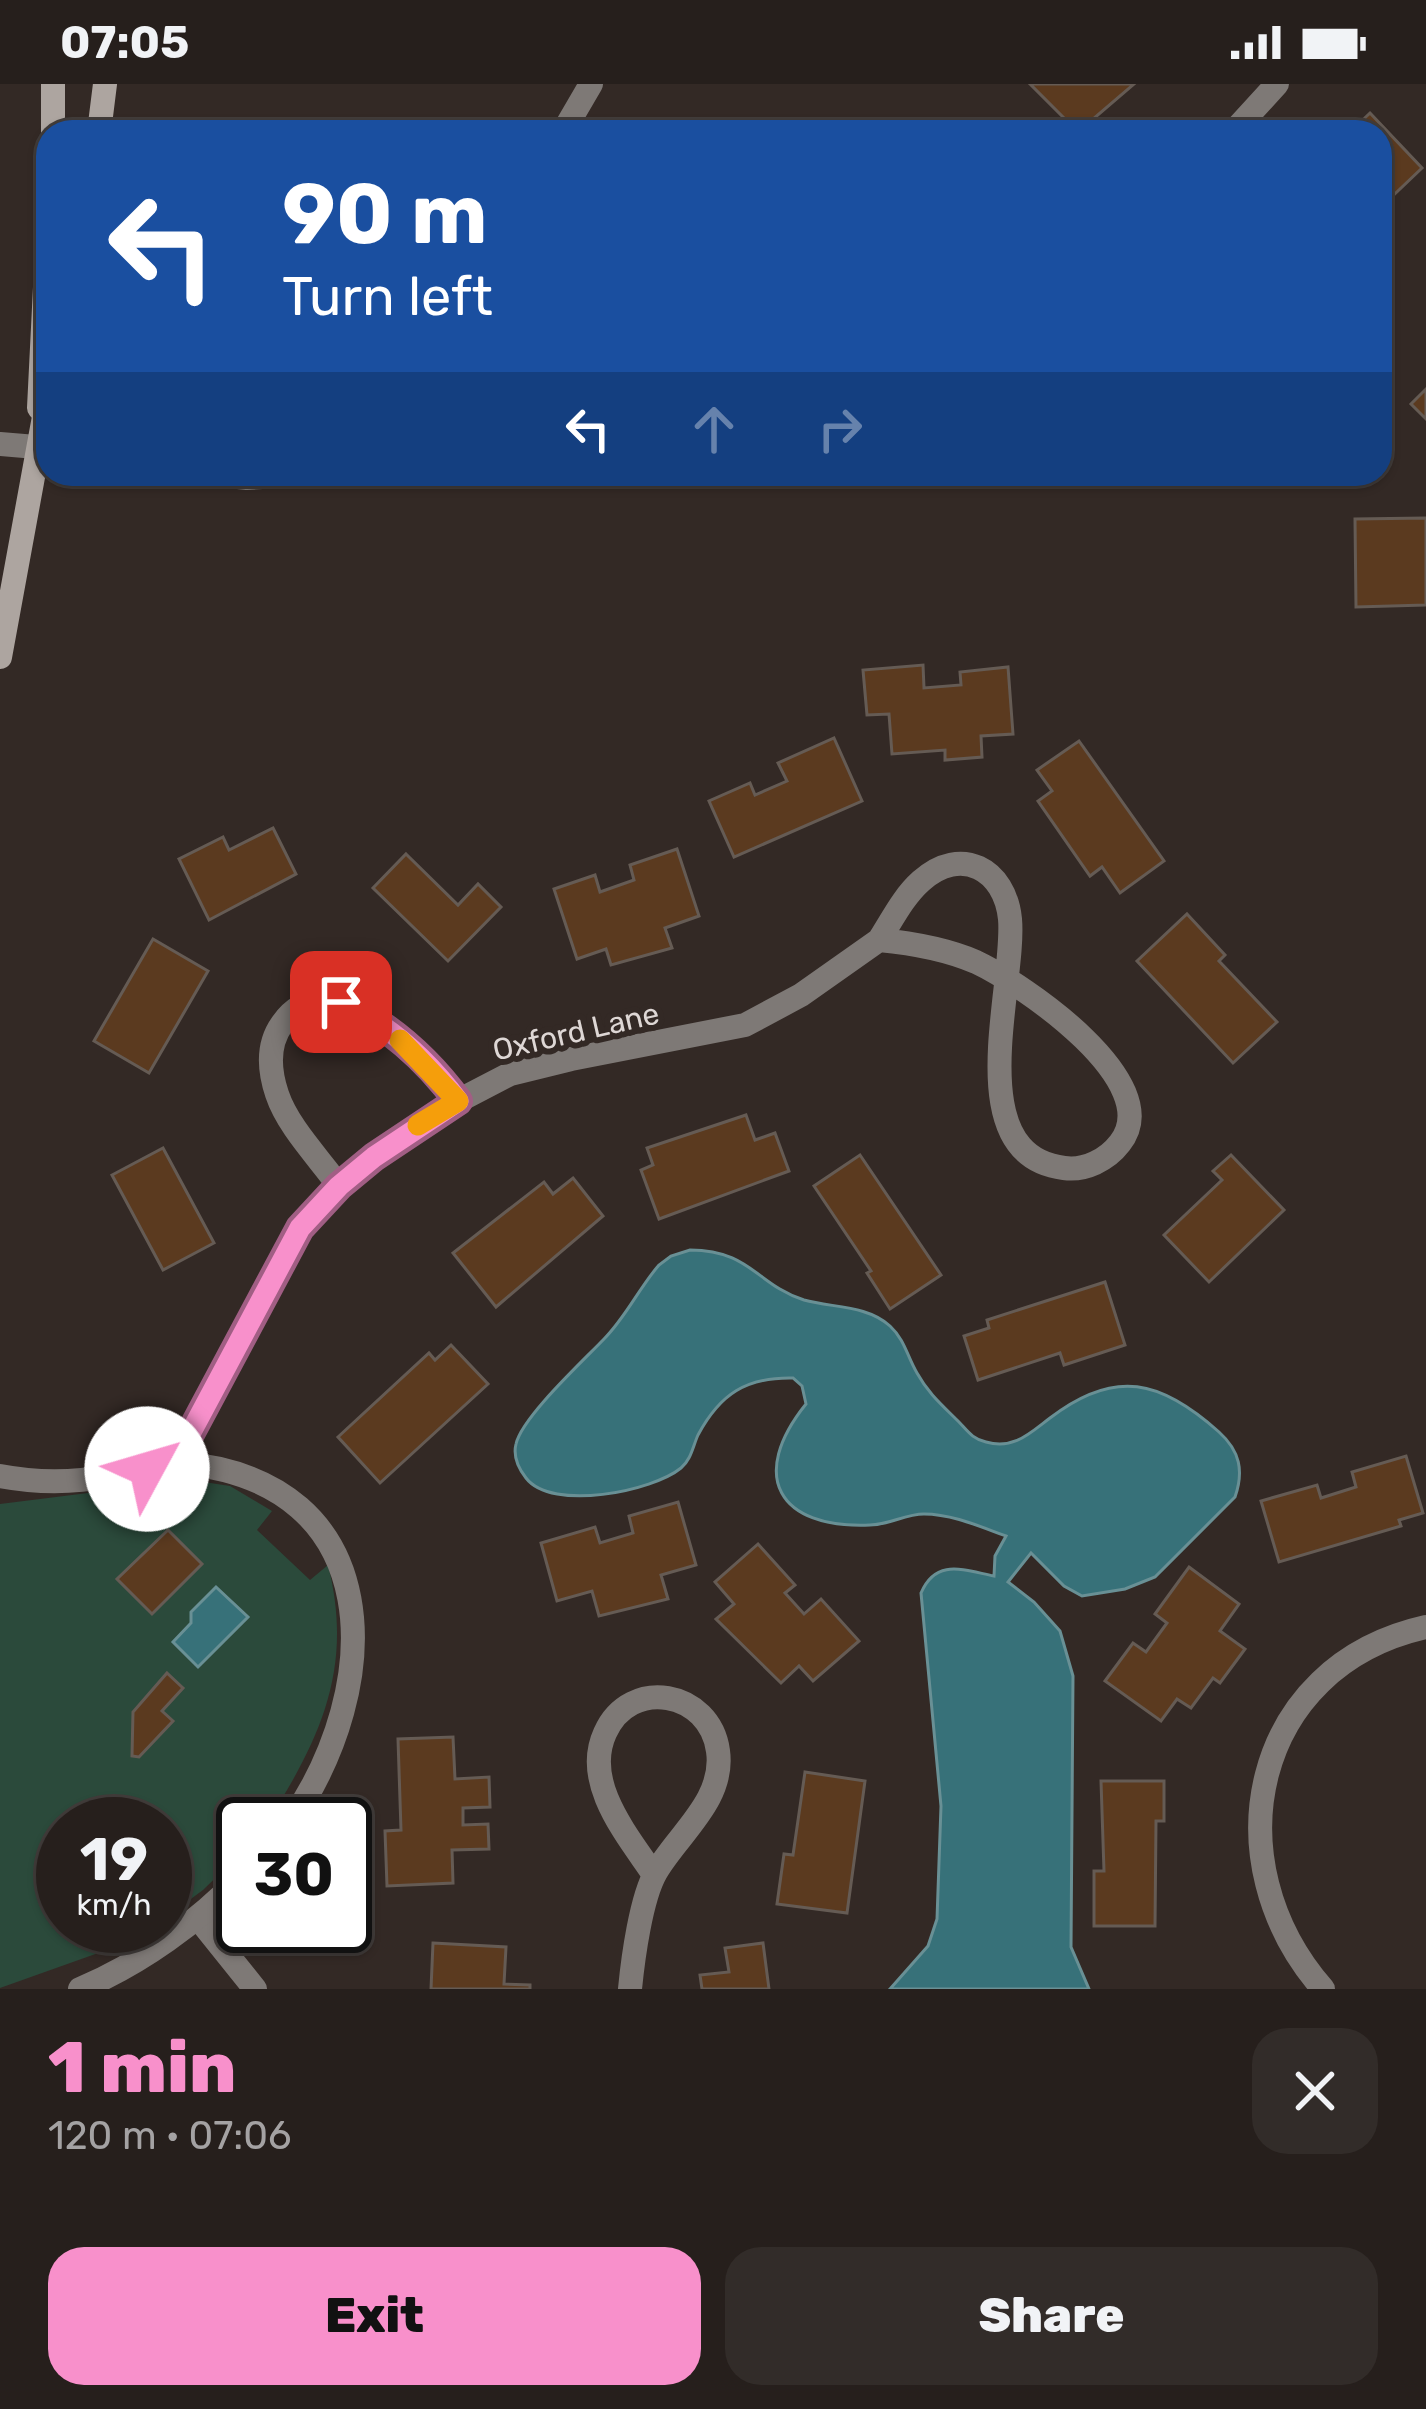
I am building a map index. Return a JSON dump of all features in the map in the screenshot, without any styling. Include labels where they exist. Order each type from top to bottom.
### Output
[{"type":"street","points":[[52,120],[53,84]]},
{"type":"street","points":[[100,120],[105,84]]},
{"type":"street","points":[[569,120],[591,84]]},
{"type":"street","points":[[1244,120],[1277,84]]},
{"type":"street","points":[[0,444],[36,447]]},
{"type":"street","points":[[0,657],[36,481]]},
{"type":"street","name":"Oxford Lane","points":[[175,1462],[300,1228],[339,1186],[458,1101],[510,1075],[550,1064],[745,1024],[830,977],[879,940],[923,879],[955,863],[988,870],[1000,884],[1010,924],[1004,980]]},
{"type":"street","points":[[879,940],[948,952],[977,963],[1004,980],[1096,1050],[1127,1092],[1129,1127],[1122,1142],[1095,1163],[1080,1168],[1041,1162],[1012,1135],[1001,1093],[1004,980]]},
{"type":"street","points":[[339,1186],[279,1100],[271,1039],[288,1016],[308,1004],[341,1002],[379,1020],[458,1101]]},
{"type":"street","points":[[0,1476],[50,1483],[175,1462],[242,1473],[285,1496],[315,1520],[344,1571],[352,1626],[346,1704],[328,1757],[305,1797]]},
{"type":"street","points":[[1323,1989],[1282,1926],[1260,1859],[1263,1788],[1274,1752],[1303,1699],[1328,1672],[1360,1649],[1426,1627]]},
{"type":"street","points":[[630,1989],[654,1875],[711,1795],[719,1770],[718,1747],[707,1724],[693,1707],[673,1697],[634,1702],[612,1720],[602,1737],[598,1765],[617,1819],[654,1875]]},
{"type":"street","points":[[80,1989],[141,1956],[216,1901]]},
{"type":"street","points":[[198,1918],[255,1989]]},
{"type":"green space","points":[[168,1483],[230,1486],[272,1511],[257,1530],[310,1580],[328,1565],[337,1637],[334,1669],[317,1732],[282,1797],[216,1797],[216,1877],[192,1898],[192,1797],[36,1797],[36,1953],[98,1953],[0,1988],[0,1504]]},
{"type":"water","points":[[690,1250],[727,1256],[804,1300],[881,1319],[899,1337],[931,1393],[981,1441],[1013,1442],[1096,1392],[1137,1387],[1198,1414],[1236,1454],[1235,1497],[1155,1577],[1125,1589],[1082,1596],[1064,1586],[1031,1553],[1008,1582],[1060,1631],[1073,1676],[1071,1947],[1089,1989],[890,1989],[928,1946],[937,1919],[941,1806],[921,1593],[943,1571],[994,1576],[995,1556],[1006,1536],[935,1515],[917,1514],[877,1525],[838,1524],[794,1507],[782,1493],[777,1475],[788,1430],[806,1404],[802,1386],[793,1378],[748,1385],[725,1399],[706,1421],[684,1465],[649,1484],[603,1494],[557,1494],[539,1488],[521,1471],[516,1444],[529,1419],[612,1330],[659,1265]]},
{"type":"water","points":[[216,1587],[248,1617],[198,1667],[173,1642],[191,1623],[191,1612]]},
{"type":"building","points":[[1030,84],[1134,84],[1092,120],[1066,120]]},
{"type":"building","points":[[1392,136],[1422,168],[1392,197]]},
{"type":"building","points":[[1426,389],[1426,419],[1411,404]]},
{"type":"building","points":[[1426,518],[1426,605],[1356,607],[1355,519]]},
{"type":"building","points":[[923,665],[924,688],[961,685],[960,672],[1008,667],[1013,734],[981,736],[982,757],[945,760],[945,750],[892,754],[889,714],[867,715],[863,670]]},
{"type":"building","points":[[834,738],[862,801],[734,857],[709,801],[750,783],[755,795],[787,781],[778,763]]},
{"type":"building","points":[[1079,741],[1164,861],[1120,893],[1102,867],[1090,876],[1038,801],[1052,791],[1037,770]]},
{"type":"building","points":[[273,828],[296,874],[209,920],[179,859],[223,837],[229,850]]},
{"type":"building","points":[[677,849],[699,916],[665,928],[672,948],[611,965],[606,949],[577,959],[554,889],[595,875],[600,892],[634,880],[630,865]]},
{"type":"building","points":[[406,854],[458,905],[478,884],[501,907],[448,961],[373,888]]},
{"type":"building","points":[[1187,914],[1225,955],[1219,961],[1277,1022],[1233,1063],[1137,961]]},
{"type":"building","points":[[153,939],[208,971],[149,1073],[94,1041]]},
{"type":"building","points":[[746,1115],[755,1140],[775,1133],[789,1171],[659,1219],[641,1170],[653,1165],[647,1148]]},
{"type":"building","points":[[163,1148],[214,1243],[163,1270],[112,1175]]},
{"type":"building","points":[[860,1155],[941,1275],[890,1309],[867,1273],[871,1271],[814,1186]]},
{"type":"building","points":[[1231,1155],[1284,1210],[1209,1282],[1164,1235],[1222,1180],[1213,1171]]},
{"type":"building","points":[[573,1178],[603,1216],[496,1307],[453,1253],[544,1182],[553,1194]]},
{"type":"building","points":[[1105,1282],[1125,1345],[1064,1365],[1060,1353],[978,1380],[964,1336],[989,1328],[987,1320]]},
{"type":"building","points":[[451,1345],[488,1384],[380,1483],[338,1437],[429,1353],[435,1360]]},
{"type":"building","points":[[1406,1456],[1423,1513],[1399,1520],[1401,1526],[1279,1562],[1261,1501],[1317,1485],[1321,1498],[1356,1487],[1352,1472]]},
{"type":"building","points":[[678,1502],[696,1565],[661,1575],[668,1599],[599,1616],[592,1591],[557,1601],[541,1543],[595,1527],[600,1543],[633,1533],[629,1516]]},
{"type":"building","points":[[168,1530],[202,1564],[152,1614],[117,1579]]},
{"type":"building","points":[[758,1544],[795,1585],[785,1593],[804,1614],[821,1599],[859,1641],[813,1681],[799,1666],[781,1683],[716,1619],[734,1604],[715,1582]]},
{"type":"building","points":[[1189,1567],[1239,1604],[1220,1631],[1245,1649],[1220,1683],[1213,1678],[1191,1708],[1177,1699],[1161,1721],[1105,1681],[1133,1643],[1146,1652],[1167,1623],[1155,1614]]},
{"type":"building","points":[[167,1673],[183,1688],[162,1711],[173,1721],[139,1757],[132,1756],[133,1712]]},
{"type":"building","points":[[453,1737],[455,1779],[489,1777],[490,1807],[463,1808],[463,1825],[488,1824],[489,1849],[452,1850],[453,1883],[387,1886],[385,1831],[401,1830],[398,1739]]},
{"type":"building","points":[[805,1772],[865,1781],[847,1913],[777,1904],[784,1854],[793,1855]]},
{"type":"building","points":[[1101,1781],[1164,1781],[1164,1821],[1156,1821],[1155,1926],[1094,1926],[1094,1871],[1104,1871]]},
{"type":"building","points":[[433,1943],[506,1947],[504,1984],[530,1985],[530,1989],[431,1989]]},
{"type":"building","points":[[763,1943],[769,1989],[702,1989],[700,1975],[729,1972],[725,1948]]},
{"type":"slow traffic","points":[[400,1040],[458,1101],[418,1125]]},
{"type":"route","points":[[147,1469],[175,1462],[300,1228],[374,1157],[458,1101],[379,1020],[341,1002]]}]
